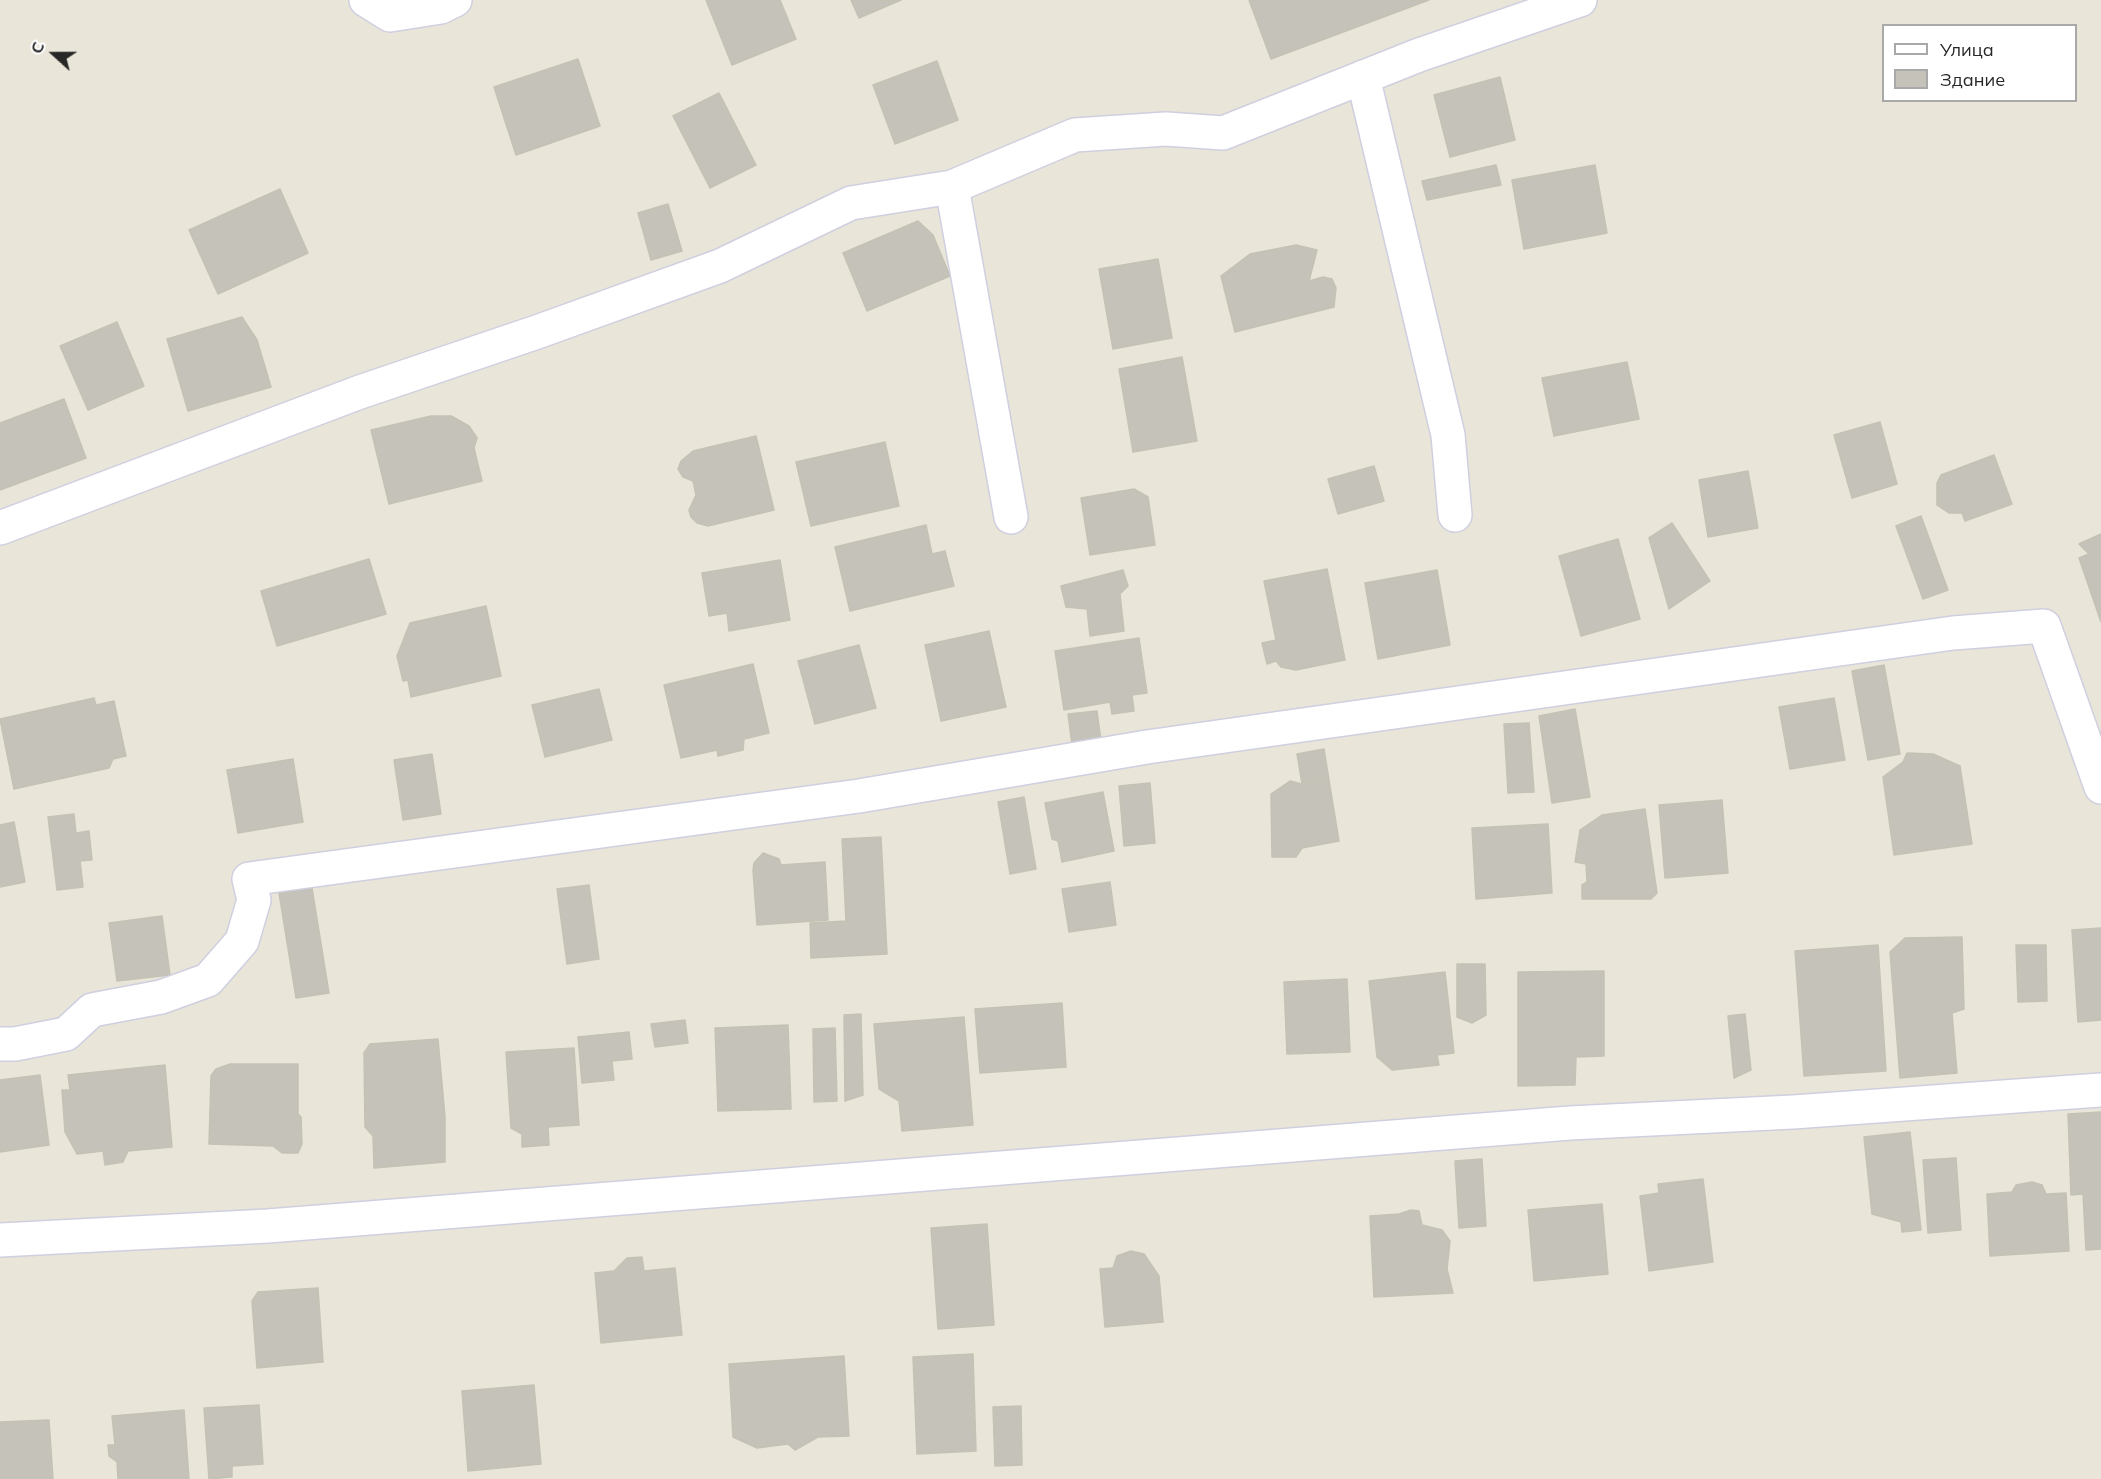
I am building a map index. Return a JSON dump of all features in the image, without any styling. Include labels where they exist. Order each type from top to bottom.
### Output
[{"type":"street","points":[[366,0],[390,15],[441,7],[455,0]]},
{"type":"street","points":[[0,528],[360,392],[537,332],[720,266],[850,203],[952,187],[1075,135],[1166,129],[1223,133],[1419,55],[1580,0]]},
{"type":"street","points":[[1363,77],[1448,435],[1455,515]]},
{"type":"street","points":[[952,187],[1011,517]]},
{"type":"street","points":[[0,1044],[15,1044],[66,1034],[92,1010],[160,997],[208,980],[242,941],[254,900],[249,879],[859,796],[1147,747],[1953,633],[2044,627],[2101,787]]},
{"type":"street","points":[[0,1240],[268,1226],[1570,1123],[1792,1112],[2101,1090]]},
{"type":"building","points":[[706,0],[780,0],[796,39],[732,65]]},
{"type":"building","points":[[851,0],[901,0],[859,18]]},
{"type":"building","points":[[1249,0],[1429,0],[1271,59]]},
{"type":"building","points":[[578,59],[600,126],[516,155],[494,87]]},
{"type":"building","points":[[937,61],[958,120],[895,144],[873,85]]},
{"type":"building","points":[[1500,77],[1515,140],[1450,157],[1434,95]]},
{"type":"building","points":[[719,93],[756,165],[710,188],[673,116]]},
{"type":"building","points":[[1496,165],[1501,185],[1427,200],[1422,181]]},
{"type":"building","points":[[1595,165],[1607,233],[1524,249],[1512,180]]},
{"type":"building","points":[[280,189],[308,253],[218,294],[189,230]]},
{"type":"building","points":[[668,204],[682,251],[651,260],[638,213]]},
{"type":"building","points":[[918,221],[933,235],[950,276],[867,311],[843,253]]},
{"type":"building","points":[[1296,245],[1317,250],[1309,281],[1323,277],[1332,279],[1336,288],[1334,307],[1235,332],[1221,276],[1250,254]]},
{"type":"building","points":[[1158,259],[1172,338],[1113,349],[1099,269]]},
{"type":"building","points":[[242,317],[257,340],[271,387],[188,411],[167,339]]},
{"type":"building","points":[[117,322],[144,386],[88,410],[60,346]]},
{"type":"building","points":[[1182,357],[1197,441],[1133,452],[1119,369]]},
{"type":"building","points":[[1627,362],[1639,419],[1554,436],[1542,378]]},
{"type":"building","points":[[64,399],[86,458],[0,490],[0,423]]},
{"type":"building","points":[[431,416],[451,416],[469,426],[477,438],[474,448],[482,481],[389,504],[371,430]]},
{"type":"building","points":[[1880,422],[1897,484],[1852,498],[1834,435]]},
{"type":"building","points":[[756,436],[774,510],[708,526],[697,523],[691,517],[689,510],[696,495],[693,481],[683,477],[678,469],[681,461],[693,451]]},
{"type":"building","points":[[885,442],[899,506],[811,526],[796,462]]},
{"type":"building","points":[[1994,455],[2012,504],[1965,521],[1962,513],[1949,513],[1937,505],[1937,483],[1941,475]]},
{"type":"building","points":[[1374,466],[1384,501],[1338,514],[1328,479]]},
{"type":"building","points":[[1748,471],[1758,528],[1708,537],[1699,480]]},
{"type":"building","points":[[1134,489],[1148,497],[1155,545],[1090,555],[1081,498]]},
{"type":"building","points":[[1921,516],[1948,590],[1923,599],[1896,526]]},
{"type":"building","points":[[1672,523],[1710,581],[1669,609],[1649,538]]},
{"type":"building","points":[[926,525],[932,554],[945,551],[954,586],[850,611],[835,547]]},
{"type":"building","points":[[2101,534],[2101,622],[2079,558],[2089,554],[2079,544]]},
{"type":"building","points":[[1618,539],[1640,619],[1581,636],[1559,556]]},
{"type":"building","points":[[369,559],[386,614],[277,646],[261,591]]},
{"type":"building","points":[[780,560],[790,620],[729,631],[727,613],[709,616],[702,573]]},
{"type":"building","points":[[1327,569],[1345,660],[1296,670],[1281,667],[1276,661],[1267,664],[1262,643],[1276,640],[1264,581]]},
{"type":"building","points":[[1123,570],[1128,586],[1120,594],[1124,631],[1090,636],[1087,609],[1066,607],[1061,586]]},
{"type":"building","points":[[1437,570],[1450,645],[1378,659],[1365,583]]},
{"type":"building","points":[[486,606],[501,676],[411,697],[408,680],[403,681],[397,656],[410,623]]},
{"type":"building","points":[[989,631],[1006,707],[941,721],[925,645]]},
{"type":"building","points":[[1139,638],[1147,693],[1132,695],[1134,711],[1112,714],[1110,702],[1064,710],[1055,651]]},
{"type":"building","points":[[859,645],[876,708],[815,724],[798,661]]},
{"type":"building","points":[[753,664],[769,733],[744,739],[743,750],[718,756],[717,750],[681,758],[664,685]]},
{"type":"building","points":[[1884,665],[1900,754],[1868,760],[1852,671]]},
{"type":"building","points":[[599,689],[612,740],[545,757],[532,705]]},
{"type":"building","points":[[94,698],[96,705],[114,701],[126,756],[113,759],[109,768],[14,789],[0,719]]},
{"type":"building","points":[[1834,698],[1845,760],[1790,769],[1779,707]]},
{"type":"building","points":[[1575,709],[1590,797],[1552,803],[1539,716]]},
{"type":"building","points":[[1097,711],[1101,741],[1072,745],[1068,714]]},
{"type":"building","points":[[1529,723],[1534,792],[1508,793],[1504,724]]},
{"type":"building","points":[[1324,749],[1329,780],[1302,784],[1297,754]]},
{"type":"building","points":[[1907,753],[1933,754],[1960,766],[1972,844],[1894,855],[1883,777],[1903,762]]},
{"type":"building","points":[[432,754],[441,814],[403,820],[394,760]]},
{"type":"building","points":[[293,759],[303,822],[238,833],[227,770]]},
{"type":"building","points":[[1329,780],[1339,841],[1302,848],[1296,857],[1272,857],[1271,794],[1290,781],[1302,784]]},
{"type":"building","points":[[1150,783],[1155,843],[1124,846],[1119,786]]},
{"type":"building","points":[[1103,792],[1114,851],[1062,862],[1058,841],[1052,839],[1045,803]]},
{"type":"building","points":[[1024,797],[1036,869],[1010,874],[998,802]]},
{"type":"building","points":[[1722,800],[1728,873],[1665,878],[1659,805]]},
{"type":"building","points":[[1645,809],[1657,893],[1651,899],[1582,899],[1582,885],[1587,882],[1586,864],[1575,862],[1580,830],[1602,815]]},
{"type":"building","points":[[74,814],[76,833],[89,831],[92,860],[80,861],[83,887],[57,890],[48,817]]},
{"type":"building","points":[[14,822],[25,882],[0,887],[0,825]]},
{"type":"building","points":[[1548,824],[1552,893],[1476,899],[1472,828]]},
{"type":"building","points":[[881,837],[887,954],[811,958],[810,923],[846,921],[842,839]]},
{"type":"building","points":[[763,853],[779,859],[781,865],[825,862],[828,920],[757,925],[753,870],[754,863]]},
{"type":"building","points":[[1110,882],[1116,925],[1069,932],[1062,889]]},
{"type":"building","points":[[589,885],[599,959],[567,964],[557,889]]},
{"type":"building","points":[[312,888],[329,993],[296,998],[279,893]]},
{"type":"building","points":[[162,916],[170,975],[117,981],[109,923]]},
{"type":"building","points":[[2101,928],[2101,1020],[2078,1022],[2072,930]]},
{"type":"building","points":[[1962,937],[1964,1009],[1952,1013],[1957,1073],[1900,1078],[1890,952],[1905,938]]},
{"type":"building","points":[[1878,945],[1886,1071],[1804,1076],[1795,951]]},
{"type":"building","points":[[2016,945],[2046,945],[2047,1001],[2018,1002]]},
{"type":"building","points":[[1457,964],[1485,964],[1486,1015],[1472,1023],[1457,1017]]},
{"type":"building","points":[[1604,971],[1604,1056],[1576,1057],[1575,1085],[1518,1086],[1518,972]]},
{"type":"building","points":[[1445,972],[1454,1053],[1437,1055],[1439,1065],[1392,1070],[1377,1057],[1369,981]]},
{"type":"building","points":[[1347,979],[1350,1052],[1287,1054],[1284,982]]},
{"type":"building","points":[[1062,1003],[1066,1067],[980,1073],[975,1009]]},
{"type":"building","points":[[861,1014],[863,1095],[845,1101],[844,1015]]},
{"type":"building","points":[[1745,1014],[1751,1070],[1734,1078],[1728,1016]]},
{"type":"building","points":[[964,1017],[973,1125],[902,1131],[899,1101],[879,1089],[874,1024]]},
{"type":"building","points":[[685,1020],[688,1043],[655,1047],[651,1024]]},
{"type":"building","points":[[788,1025],[791,1109],[718,1111],[715,1028]]},
{"type":"building","points":[[835,1028],[837,1101],[814,1102],[813,1029]]},
{"type":"building","points":[[629,1032],[632,1059],[612,1061],[614,1080],[582,1083],[578,1037]]},
{"type":"building","points":[[438,1039],[445,1117],[445,1162],[374,1168],[373,1136],[365,1127],[364,1053],[370,1044]]},
{"type":"building","points":[[574,1048],[579,1125],[548,1127],[549,1145],[522,1147],[522,1134],[511,1128],[506,1052]]},
{"type":"building","points":[[230,1064],[298,1064],[298,1114],[301,1117],[302,1144],[298,1153],[282,1153],[273,1146],[209,1144],[211,1076],[216,1069]]},
{"type":"building","points":[[165,1065],[172,1147],[128,1151],[123,1162],[105,1165],[103,1151],[77,1154],[65,1132],[62,1090],[70,1090],[68,1075]]},
{"type":"building","points":[[40,1075],[49,1145],[0,1152],[0,1080]]},
{"type":"building","points":[[2101,1112],[2101,1249],[2086,1250],[2083,1194],[2071,1195],[2068,1114]]},
{"type":"building","points":[[1910,1132],[1921,1230],[1902,1232],[1901,1222],[1872,1214],[1864,1137]]},
{"type":"building","points":[[1956,1158],[1961,1230],[1928,1233],[1923,1160]]},
{"type":"building","points":[[1482,1159],[1486,1226],[1459,1228],[1455,1161]]},
{"type":"building","points":[[1703,1179],[1713,1262],[1649,1271],[1640,1196],[1659,1193],[1658,1184]]},
{"type":"building","points":[[2032,1182],[2042,1185],[2046,1194],[2066,1193],[2069,1251],[1990,1256],[1987,1194],[2012,1192],[2016,1185]]},
{"type":"building","points":[[1602,1204],[1608,1274],[1534,1281],[1528,1210]]},
{"type":"building","points":[[1411,1210],[1419,1211],[1422,1225],[1442,1230],[1450,1241],[1447,1269],[1453,1293],[1374,1297],[1370,1216],[1399,1214]]},
{"type":"building","points":[[987,1224],[994,1325],[938,1329],[931,1228]]},
{"type":"building","points":[[1131,1251],[1144,1254],[1159,1276],[1163,1322],[1105,1327],[1100,1269],[1113,1268],[1117,1256]]},
{"type":"building","points":[[642,1257],[644,1271],[675,1268],[682,1335],[601,1343],[595,1273],[614,1271],[627,1258]]},
{"type":"building","points":[[318,1288],[323,1362],[257,1368],[252,1301],[258,1292]]},
{"type":"building","points":[[973,1354],[976,1451],[917,1454],[913,1357]]},
{"type":"building","points":[[844,1356],[849,1436],[818,1437],[795,1450],[788,1444],[757,1448],[733,1437],[729,1364]]},
{"type":"building","points":[[534,1385],[541,1464],[468,1471],[462,1391]]},
{"type":"building","points":[[259,1405],[263,1464],[232,1466],[232,1477],[209,1479],[204,1408]]},
{"type":"building","points":[[1021,1406],[1022,1465],[995,1466],[993,1407]]},
{"type":"building","points":[[184,1410],[189,1479],[118,1479],[117,1462],[109,1456],[108,1445],[115,1445],[112,1416]]},
{"type":"building","points":[[49,1420],[53,1479],[0,1479],[0,1422]]}]
